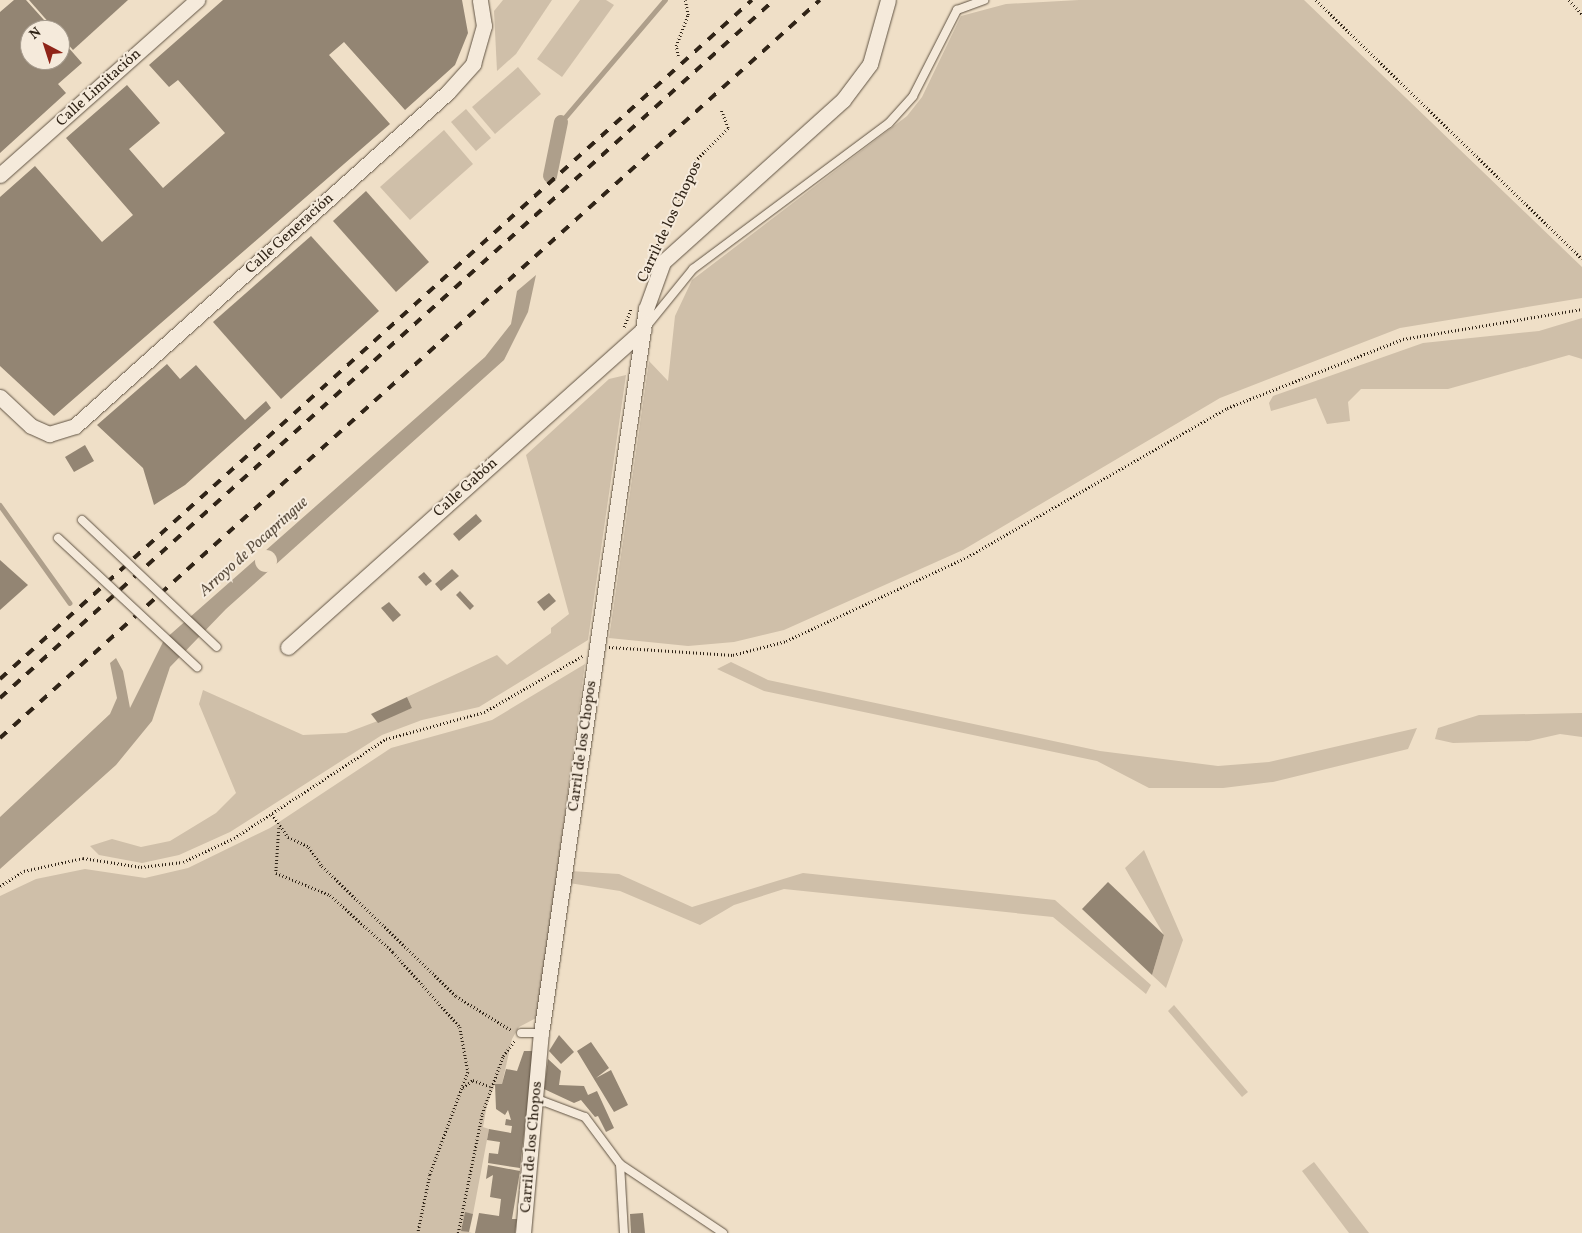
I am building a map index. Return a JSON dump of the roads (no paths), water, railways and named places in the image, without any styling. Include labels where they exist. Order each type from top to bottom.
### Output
[{"type":"street","name":"Calle Limitación","points":[[0,175],[197,0]]},
{"type":"street","name":"Calle Generación","points":[[0,397],[32,426],[49,434],[75,426],[448,92],[473,64],[484,26],[480,0]]},
{"type":"street","name":"Carril de los Chopos","points":[[523,1233],[538,1099],[541,1033],[644,329],[658,258],[843,100],[870,64],[887,16],[888,0]]},
{"type":"street","name":"Calle Gabón","points":[[288,647],[644,329]]},
{"type":"lane","points":[[644,329],[693,269],[889,123],[913,96],[957,10],[984,0]]},
{"type":"lane","points":[[82,520],[217,646]]},
{"type":"lane","points":[[58,538],[197,667]]},
{"type":"lane","points":[[522,1033],[541,1033]]},
{"type":"lane","points":[[538,1099],[585,1117],[620,1164],[723,1233]]},
{"type":"lane","points":[[620,1164],[624,1233]]},
{"type":"waterway","name":"Arroyo de Pocapringue","points":[[561,122],[665,0]]},
{"type":"waterway","name":"Arroyo de Pocapringue","points":[[550,176],[561,122]]},
{"type":"waterway","points":[[0,505],[70,603]]},
{"type":"railway","points":[[0,679],[752,0]]},
{"type":"railway","points":[[0,698],[774,0]]},
{"type":"railway","points":[[0,738],[820,0]]}]
